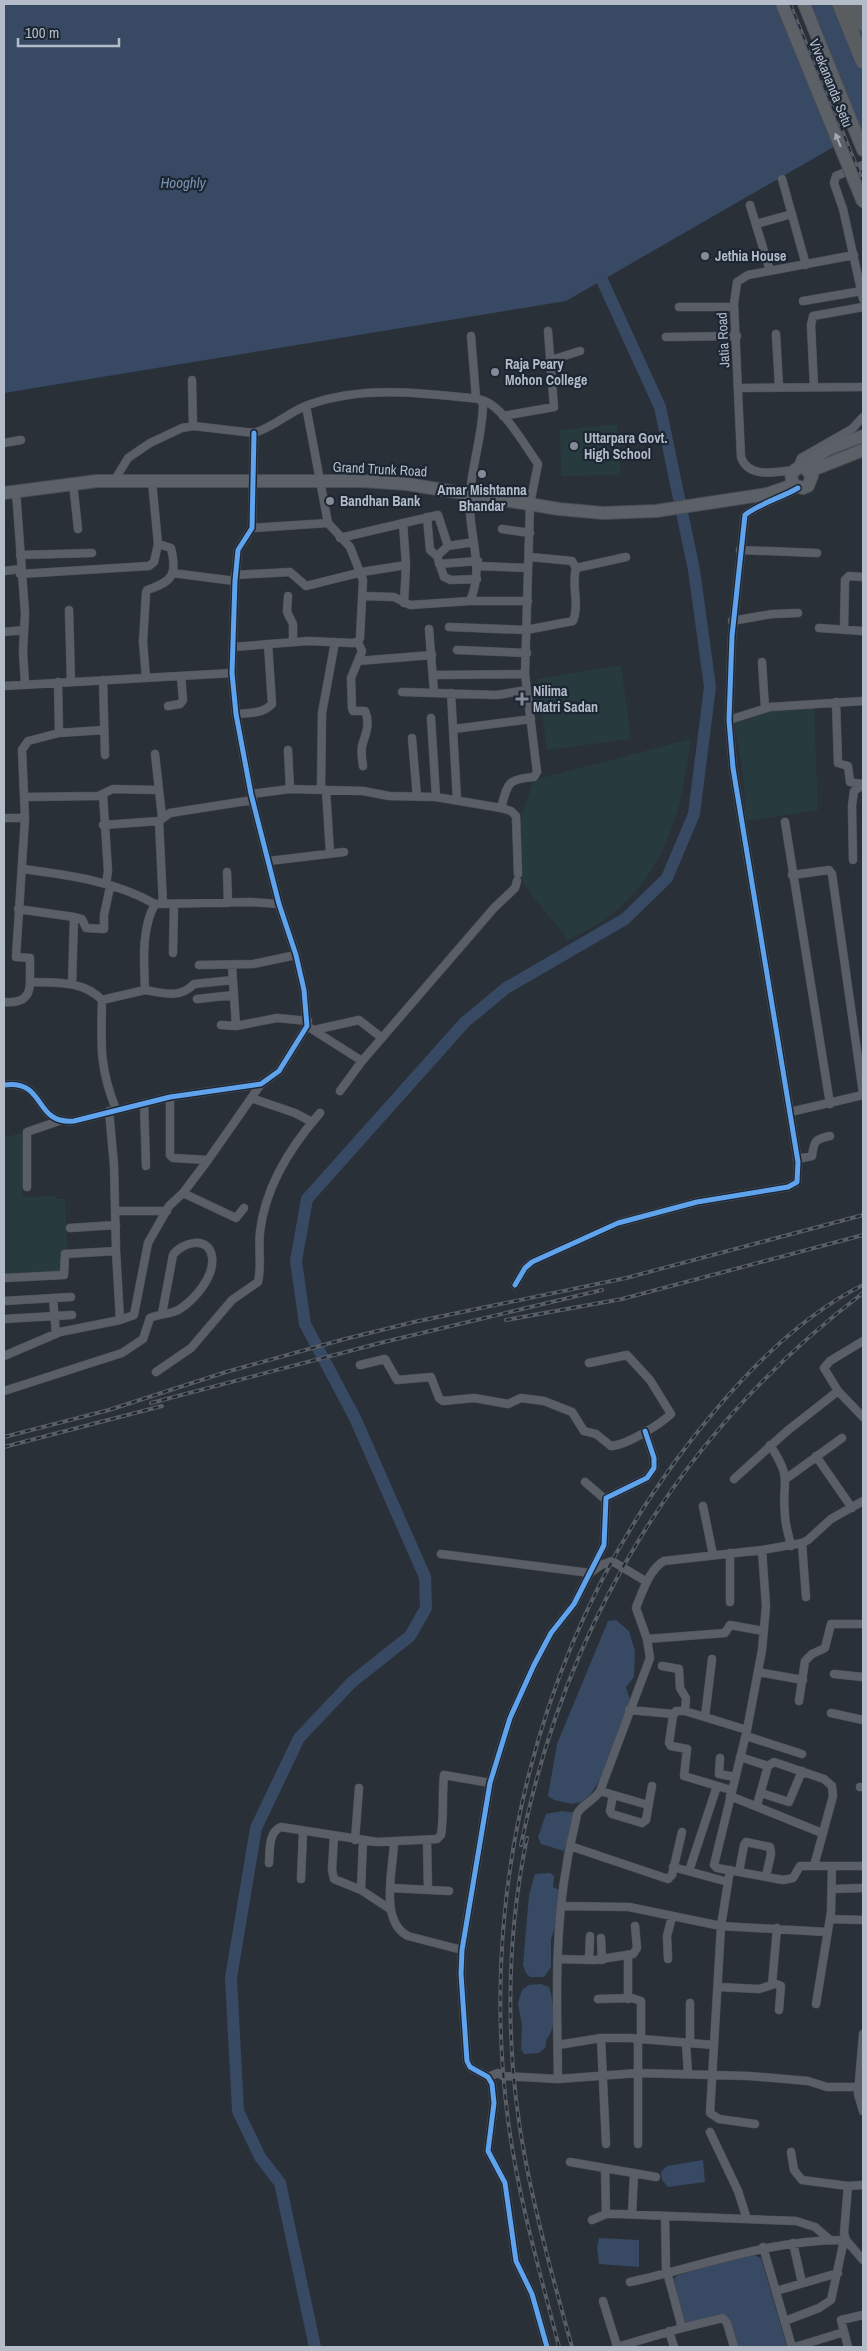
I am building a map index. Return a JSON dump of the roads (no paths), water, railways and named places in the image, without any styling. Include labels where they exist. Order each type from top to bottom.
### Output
[{"type":"highway","points":[[840,4],[863,61]]},
{"type":"highway","points":[[855,4],[863,23]]},
{"type":"main road","name":"Vivekananda Setu","points":[[782,4],[863,202]]},
{"type":"main road","name":"Vivekananda Setu","points":[[804,4],[863,150]]},
{"type":"main road","points":[[798,475],[828,450],[863,436]]},
{"type":"main road","name":"Grand Trunk Road","points":[[10,492],[73,482],[322,481],[406,484],[587,512],[656,511],[768,494],[798,475],[863,450]]},
{"type":"street","points":[[803,301],[862,295],[854,255],[834,183],[836,176],[841,172],[863,165]]},
{"type":"street","points":[[782,178],[806,265]]},
{"type":"street","points":[[750,205],[770,271]]},
{"type":"street","points":[[756,224],[792,214]]},
{"type":"street","name":"Jatia Road","points":[[798,475],[750,470],[743,464],[741,457],[737,336],[734,307],[738,280],[748,275],[854,255]]},
{"type":"street","points":[[679,307],[734,307]]},
{"type":"street","points":[[814,387],[811,324],[813,316],[863,307]]},
{"type":"street","points":[[503,416],[554,407],[548,331]]},
{"type":"street","points":[[776,334],[778,387]]},
{"type":"street","points":[[470,600],[477,579],[478,564],[470,510],[470,493],[480,442],[483,409],[478,399],[471,336]]},
{"type":"street","points":[[666,337],[737,336]]},
{"type":"street","points":[[550,360],[580,351]]},
{"type":"street","points":[[192,380],[193,426]]},
{"type":"street","points":[[738,388],[863,387]]},
{"type":"street","points":[[114,481],[128,458],[169,433],[193,426],[254,433],[274,425],[306,406],[333,398],[380,392],[478,399],[491,402],[538,464],[530,504],[530,557],[528,568],[525,674],[537,772],[534,777],[512,780],[506,787],[501,808]]},
{"type":"street","points":[[306,406],[322,481],[328,523],[350,547],[362,572],[364,587],[358,642],[362,651],[351,678],[353,711],[366,711],[367,714],[367,734],[362,744],[363,766]]},
{"type":"street","points":[[515,1285],[525,1268],[532,1262],[549,1252],[618,1223],[697,1202],[788,1187],[797,1182],[797,1159],[790,1112],[733,768],[729,720],[732,620],[745,515],[753,509],[781,498],[798,475],[801,458],[852,429],[863,417]]},
{"type":"street","points":[[4,1356],[56,1334],[120,1320],[134,1315],[148,1243],[167,1211],[208,1160],[261,1084],[279,1071],[310,1026],[296,955],[279,904],[252,797],[236,714],[232,672],[235,578],[238,550],[252,528],[254,433]]},
{"type":"street","points":[[4,443],[21,440]]},
{"type":"street","points":[[4,571],[20,572],[149,566],[154,562],[158,544],[152,481]]},
{"type":"street","points":[[73,482],[78,530]]},
{"type":"street","points":[[10,492],[20,555],[25,613],[25,685]]},
{"type":"street","points":[[340,538],[438,515],[448,546]]},
{"type":"street","points":[[427,518],[429,543],[432,553],[438,560],[447,579],[477,579]]},
{"type":"street","points":[[252,528],[328,523]]},
{"type":"street","points":[[403,523],[406,565],[404,603]]},
{"type":"street","points":[[502,529],[530,533]]},
{"type":"street","points":[[438,560],[448,546],[474,542]]},
{"type":"street","points":[[146,678],[144,642],[146,593],[148,590],[162,586],[170,579],[172,573],[171,548],[158,544]]},
{"type":"street","points":[[740,550],[817,553]]},
{"type":"street","points":[[20,555],[92,553]]},
{"type":"street","points":[[449,627],[526,630],[573,621],[576,614],[573,578],[576,568],[572,561],[530,557]]},
{"type":"street","points":[[576,568],[626,558]]},
{"type":"street","points":[[438,560],[528,568]]},
{"type":"street","points":[[172,573],[235,578],[290,572],[306,586],[362,572],[406,565]]},
{"type":"street","points":[[844,630],[845,580],[849,576],[863,577]]},
{"type":"street","points":[[288,596],[287,612],[293,624],[293,642]]},
{"type":"street","points":[[362,596],[394,597],[404,603],[420,606],[470,600],[528,601]]},
{"type":"street","points":[[69,610],[71,682]]},
{"type":"street","points":[[732,620],[772,614],[798,613]]},
{"type":"street","points":[[819,628],[863,631]]},
{"type":"street","points":[[429,629],[434,692]]},
{"type":"street","points":[[4,632],[24,630]]},
{"type":"street","points":[[233,647],[293,642],[358,642]]},
{"type":"street","points":[[330,853],[324,789],[322,713],[335,642]]},
{"type":"street","points":[[236,714],[261,711],[267,709],[272,704],[268,644]]},
{"type":"street","points":[[457,650],[526,654]]},
{"type":"street","points":[[358,661],[432,655]]},
{"type":"street","points":[[762,662],[765,708]]},
{"type":"street","points":[[4,686],[232,672]]},
{"type":"street","points":[[434,675],[525,674]]},
{"type":"street","points":[[168,706],[180,704],[183,700],[181,676]]},
{"type":"street","points":[[103,680],[105,755]]},
{"type":"street","points":[[58,682],[58,733]]},
{"type":"street","points":[[402,692],[497,695],[528,690]]},
{"type":"street","points":[[451,693],[457,800]]},
{"type":"street","points":[[729,720],[765,708],[863,701]]},
{"type":"street","points":[[836,702],[838,763],[848,766],[850,782],[863,784]]},
{"type":"street","points":[[431,718],[436,797]]},
{"type":"street","points":[[454,729],[531,719]]},
{"type":"street","points":[[4,1002],[17,1003],[23,1001],[30,989],[30,958],[16,957],[25,818],[23,746],[28,742],[58,733],[104,730]]},
{"type":"street","points":[[412,738],[417,797]]},
{"type":"street","points":[[288,750],[290,789]]},
{"type":"street","points":[[145,990],[145,941],[149,915],[159,904],[160,819],[155,754]]},
{"type":"street","points":[[853,860],[852,806],[854,791],[863,784]]},
{"type":"street","points":[[25,797],[103,795],[113,789],[158,790]]},
{"type":"street","points":[[103,825],[160,819],[170,813],[290,789],[324,789],[436,797],[501,808],[511,811],[516,816],[516,888],[494,908],[362,1060],[340,1090]]},
{"type":"street","points":[[18,909],[74,917],[82,919],[86,928],[104,929],[108,871],[103,825],[103,795]]},
{"type":"street","points":[[4,818],[25,818]]},
{"type":"street","points":[[785,822],[830,1104]]},
{"type":"street","points":[[269,861],[344,852]]},
{"type":"street","points":[[23,869],[75,876],[138,895],[159,904],[279,904]]},
{"type":"street","points":[[790,1112],[830,1104],[863,1094],[832,874],[829,870],[792,875]]},
{"type":"street","points":[[227,872],[228,903]]},
{"type":"street","points":[[173,953],[174,904]]},
{"type":"street","points":[[72,984],[74,917]]},
{"type":"street","points":[[199,966],[258,964],[265,960],[296,955]]},
{"type":"street","points":[[232,966],[236,1026]]},
{"type":"street","points":[[102,1000],[145,990],[170,994],[188,990],[194,984],[233,980]]},
{"type":"street","points":[[30,982],[72,984],[94,991],[102,1000],[101,1053],[104,1077],[112,1110],[120,1320]]},
{"type":"street","points":[[197,999],[234,995]]},
{"type":"street","points":[[221,1025],[236,1026],[277,1018],[310,1026],[362,1060]]},
{"type":"street","points":[[310,1026],[358,1020],[382,1038]]},
{"type":"street","points":[[27,1187],[27,1132],[59,1121],[74,1121],[144,1102],[261,1084]]},
{"type":"street","points":[[4,1085],[18,1085],[29,1088],[46,1112],[59,1121]]},
{"type":"street","points":[[170,1097],[170,1155],[173,1158],[208,1160]]},
{"type":"street","points":[[251,1098],[295,1113],[312,1122]]},
{"type":"street","points":[[144,1102],[146,1166]]},
{"type":"street","points":[[156,1372],[191,1348],[232,1300],[258,1282],[261,1271],[260,1233],[269,1196],[287,1158],[320,1113]]},
{"type":"street","points":[[797,1159],[812,1156],[814,1142],[817,1138],[830,1136]]},
{"type":"street","points":[[183,1193],[236,1218],[244,1208]]},
{"type":"street","points":[[115,1211],[167,1211]]},
{"type":"street","points":[[70,1228],[116,1225]]},
{"type":"street","points":[[4,1391],[122,1354],[143,1339],[150,1318],[173,1313],[182,1308],[203,1287],[212,1266],[212,1256],[208,1248],[199,1243],[190,1243],[177,1249],[173,1255],[162,1314]]},
{"type":"street","points":[[4,1278],[64,1275],[65,1254],[116,1251]]},
{"type":"street","points":[[4,1301],[71,1297]]},
{"type":"street","points":[[53,1298],[56,1334]]},
{"type":"street","points":[[4,1319],[72,1315]]},
{"type":"street","points":[[863,1340],[825,1365],[826,1372],[838,1391],[863,1417]]},
{"type":"street","points":[[360,1364],[385,1359],[397,1380],[431,1377],[439,1398],[443,1401],[474,1398],[508,1404],[525,1398],[544,1401],[572,1412],[584,1431],[596,1434],[611,1446],[623,1443],[645,1432],[671,1414],[650,1380],[628,1355],[589,1363]]},
{"type":"street","points":[[734,1479],[770,1445],[838,1391]]},
{"type":"street","points":[[606,1500],[647,1478],[654,1468],[654,1458],[645,1432]]},
{"type":"street","points":[[787,1478],[842,1438]]},
{"type":"street","points":[[770,1445],[782,1464],[787,1478],[784,1516],[790,1546]]},
{"type":"street","points":[[816,1456],[852,1508]]},
{"type":"street","points":[[585,1482],[606,1500]]},
{"type":"street","points":[[547,2347],[532,2294],[516,2261],[505,2183],[488,2152],[494,2103],[492,2084],[488,2077],[470,2066],[467,2061],[461,1974],[462,1950],[490,1783],[510,1718],[551,1633],[574,1604],[604,1545],[606,1500]]},
{"type":"street","points":[[558,2079],[558,1959],[562,1906],[570,1846],[579,1811],[600,1791],[650,1658],[647,1639],[636,1608],[647,1582],[658,1564],[664,1561],[762,1550],[802,1543],[808,1540],[830,1519],[863,1501]]},
{"type":"street","points":[[703,1506],[713,1555]]},
{"type":"street","points":[[802,1543],[806,1598]]},
{"type":"street","points":[[762,1550],[766,1606],[758,1672],[746,1733],[714,1864],[717,1868],[788,1880],[793,1878],[800,1866],[863,1866]]},
{"type":"street","points":[[730,1553],[730,1602]]},
{"type":"street","points":[[441,1554],[590,1573],[601,1565],[612,1561],[647,1582]]},
{"type":"street","points":[[799,1701],[805,1661],[812,1654],[825,1648],[831,1624],[863,1624]]},
{"type":"street","points":[[647,1639],[725,1633],[730,1625],[764,1631]]},
{"type":"street","points":[[705,1717],[712,1659]]},
{"type":"street","points":[[662,1666],[680,1670],[680,1688],[686,1698],[685,1711]]},
{"type":"street","points":[[758,1672],[803,1680]]},
{"type":"street","points":[[834,1674],[863,1677]]},
{"type":"street","points":[[629,1710],[674,1714],[678,1711],[685,1711],[802,1754]]},
{"type":"street","points":[[831,1713],[863,1720]]},
{"type":"street","points":[[674,1714],[669,1743],[671,1746],[688,1749],[684,1776],[717,1786],[757,1806],[822,1833]]},
{"type":"street","points":[[740,1757],[768,1766],[776,1762],[824,1779],[832,1786],[833,1796],[814,1866]]},
{"type":"street","points":[[720,1758],[719,1774],[735,1777]]},
{"type":"street","points":[[757,1806],[768,1766]]},
{"type":"street","points":[[761,1793],[780,1801],[788,1802],[802,1771]]},
{"type":"street","points":[[269,1863],[271,1841],[276,1830],[281,1827],[359,1840],[394,1843],[437,1839],[441,1836],[444,1775],[490,1783]]},
{"type":"street","points":[[614,1795],[610,1810],[612,1814],[636,1822],[644,1822],[652,1786]]},
{"type":"street","points":[[689,1871],[717,1786]]},
{"type":"street","points":[[359,1788],[361,1890]]},
{"type":"street","points":[[600,1791],[648,1805]]},
{"type":"street","points":[[301,1879],[303,1831]]},
{"type":"street","points":[[570,1846],[664,1880],[670,1878],[682,1832]]},
{"type":"street","points":[[334,1836],[332,1876],[338,1882],[361,1890],[390,1909]]},
{"type":"street","points":[[427,1840],[428,1890]]},
{"type":"street","points":[[739,1872],[744,1845],[746,1842],[751,1841],[770,1847],[771,1854],[766,1876]]},
{"type":"street","points":[[394,1843],[390,1909],[395,1925],[400,1932],[420,1940],[462,1950]]},
{"type":"street","points":[[816,2004],[830,1919],[833,1890],[832,1866]]},
{"type":"street","points":[[673,1867],[728,1882]]},
{"type":"street","points":[[730,1870],[721,1926],[710,2106],[713,2117],[755,2124]]},
{"type":"street","points":[[391,1888],[449,1891]]},
{"type":"street","points":[[833,1890],[863,1888]]},
{"type":"street","points":[[562,1906],[629,1908],[721,1926],[827,1932]]},
{"type":"street","points":[[668,1960],[667,1936],[672,1917]]},
{"type":"street","points":[[830,1919],[863,1920]]},
{"type":"street","points":[[558,1959],[602,1960],[633,1954],[636,1948],[635,1926]]},
{"type":"street","points":[[718,1987],[764,1989],[772,1985],[777,1928]]},
{"type":"street","points":[[590,1936],[590,1960]]},
{"type":"street","points":[[601,1938],[602,1960]]},
{"type":"street","points":[[628,1956],[628,1998]]},
{"type":"street","points":[[772,1982],[781,1986],[779,2010]]},
{"type":"street","points":[[598,1999],[628,1998],[638,2000],[643,2005],[638,2073],[638,2144]]},
{"type":"street","points":[[688,2074],[690,2003]]},
{"type":"street","points":[[863,2034],[859,2102],[863,2111]]},
{"type":"street","points":[[558,2044],[601,2038],[714,2045]]},
{"type":"street","points":[[601,2038],[606,2144]]},
{"type":"street","points":[[488,2077],[498,2072],[503,2076],[558,2079],[604,2074],[713,2074],[808,2081],[827,2087],[860,2086]]},
{"type":"street","points":[[710,2132],[738,2191],[747,2219]]},
{"type":"street","points":[[790,2152],[794,2170],[802,2180],[848,2186],[863,2185]]},
{"type":"street","points":[[570,2162],[656,2177]]},
{"type":"street","points":[[605,2168],[606,2214]]},
{"type":"street","points":[[632,2214],[634,2173]]},
{"type":"street","points":[[785,2321],[826,2304],[834,2294],[845,2240],[844,2224],[848,2186]]},
{"type":"street","points":[[592,2220],[606,2214],[632,2214],[807,2223],[830,2240]]},
{"type":"street","points":[[665,2216],[667,2274],[682,2328]]},
{"type":"street","points":[[630,2282],[667,2274],[691,2265],[763,2247],[793,2242],[845,2240],[863,2260]]},
{"type":"street","points":[[793,2242],[802,2283]]},
{"type":"street","points":[[763,2247],[793,2347],[844,2332]]},
{"type":"street","points":[[776,2291],[838,2273]]},
{"type":"street","points":[[603,2301],[617,2347],[669,2331],[723,2318],[727,2323],[734,2347]]},
{"type":"street","points":[[848,2347],[841,2324],[843,2319],[863,2314]]},
{"type":"street","points":[[669,2331],[674,2347]]},
{"type":"water","name":"Hooghly","points":[[4,4],[863,4],[863,130],[566,301],[4,393]]},
{"type":"water","points":[[616,1620],[629,1631],[635,1651],[634,1677],[626,1687],[630,1700],[611,1761],[591,1794],[581,1802],[572,1804],[554,1800],[548,1796],[557,1744],[608,1621]]},
{"type":"water","points":[[562,1811],[575,1813],[564,1851],[541,1844],[538,1837],[546,1814]]},
{"type":"water","points":[[550,1873],[554,1876],[553,1887],[559,1890],[555,1927],[551,1939],[551,1967],[544,1977],[530,1977],[523,1965],[529,1895],[535,1874]]},
{"type":"water","points":[[541,1984],[549,1987],[553,2010],[553,2027],[546,2041],[546,2047],[539,2053],[524,2054],[521,2049],[522,2026],[518,2003],[522,1990],[529,1985]]},
{"type":"water","points":[[703,2160],[705,2182],[668,2187],[662,2180],[661,2172],[667,2166]]},
{"type":"water","points":[[599,2238],[639,2240],[639,2267],[599,2264],[597,2247]]},
{"type":"water","points":[[749,2253],[761,2258],[787,2347],[734,2347],[724,2315],[691,2324],[683,2321],[674,2279],[676,2276]]},
{"type":"waterway","points":[[315,2347],[280,2183],[260,2157],[238,2111],[231,1978],[256,1828],[299,1738],[352,1682],[410,1636],[426,1608],[425,1577],[355,1418],[305,1324],[296,1261],[307,1199],[465,1022],[506,988],[625,919],[667,878],[694,814],[710,687],[694,570],[660,407],[602,280]]},
{"type":"railway","points":[[790,4],[863,182]]},
{"type":"railway","points":[[4,1437],[109,1410],[226,1372],[345,1339],[414,1322],[626,1278],[863,1215]]},
{"type":"railway","points":[[506,1320],[622,1299],[863,1235]]},
{"type":"railway","points":[[559,2347],[530,2234],[512,2149],[501,2033],[502,1945],[512,1859],[529,1773],[555,1690],[588,1609],[629,1532],[677,1459],[716,1409],[761,1361],[810,1318],[836,1300],[863,1285]]},
{"type":"railway","points":[[151,1403],[384,1342],[602,1290]]},
{"type":"railway","points":[[521,1845],[541,1763],[568,1684],[601,1609],[641,1537],[687,1470],[739,1406],[798,1347],[863,1293]]},
{"type":"railway","points":[[4,1447],[162,1406]]},
{"type":"railway","points":[[527,1838],[520,1878],[511,1959],[511,2042],[514,2082],[519,2123],[531,2186],[547,2255],[572,2347]]},
{"type":"place","name":"Jethia House","points":[[705,256]]},
{"type":"place","name":"Raja Peary Mohon College","points":[[495,372]]},
{"type":"place","name":"Uttarpara Govt. High School","points":[[574,446]]},
{"type":"place","name":"Amar Mishtanna Bhandar","points":[[482,474]]},
{"type":"place","name":"Bandhan Bank","points":[[330,501]]},
{"type":"place","name":"Nilima Matri Sadan","points":[[522,699]]}]
